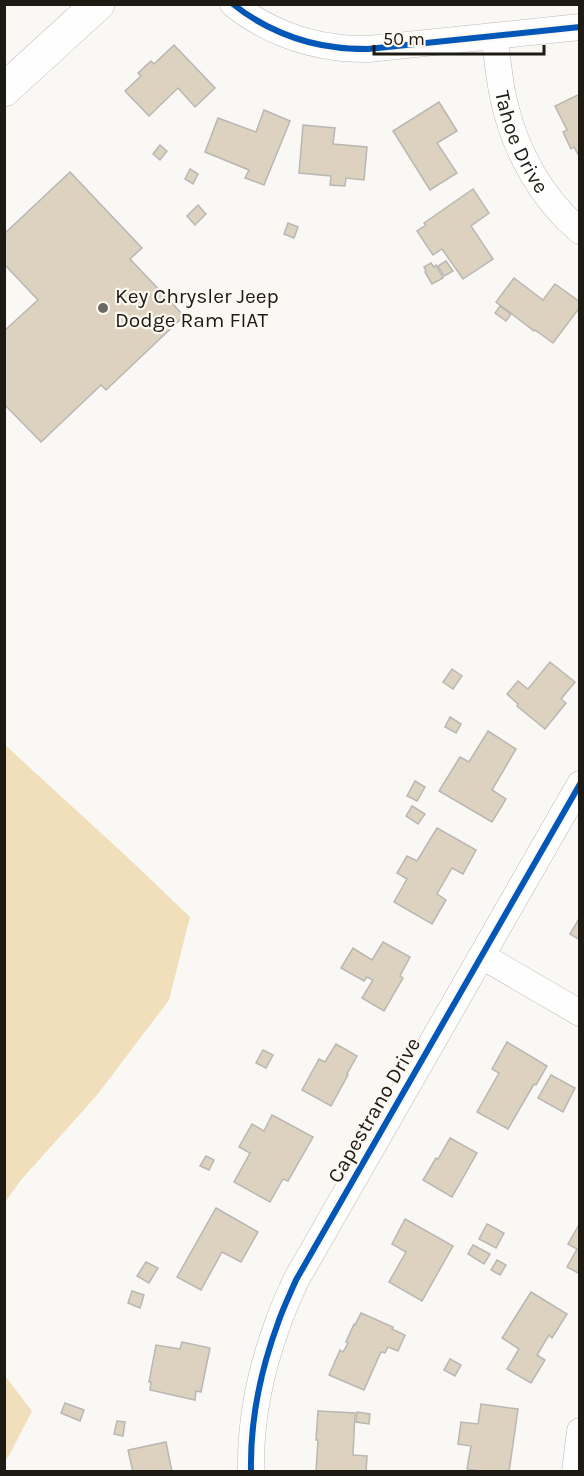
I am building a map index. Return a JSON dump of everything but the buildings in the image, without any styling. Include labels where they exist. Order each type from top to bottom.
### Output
[{"type":"highway","points":[[4,90],[98,4]]},
{"type":"street","points":[[233,4],[254,19],[287,35],[335,47],[368,49],[579,27]]},
{"type":"street","name":"Tahoe Drive","points":[[494,36],[504,104],[523,157],[537,182],[579,231]]},
{"type":"street","name":"Capestrano Drive","points":[[251,1472],[254,1417],[264,1365],[278,1322],[296,1280],[579,784]]},
{"type":"street","points":[[482,956],[579,1013]]},
{"type":"street","points":[[575,1472],[579,1431]]},
{"type":"shaded area","points":[[5,745],[190,917],[169,1000],[97,1095],[21,1180],[5,1202]]},
{"type":"shaded area","points":[[5,1376],[32,1411],[5,1462]]},
{"type":"cycle path","points":[[233,4],[256,20],[281,33],[308,42],[347,49],[368,49],[580,27]]},
{"type":"cycle path","points":[[251,1472],[252,1434],[262,1377],[280,1317],[296,1280],[580,784]]},
{"type":"place","name":"Key Chrysler Jeep Dodge Ram FIAT","points":[[103,308]]}]
